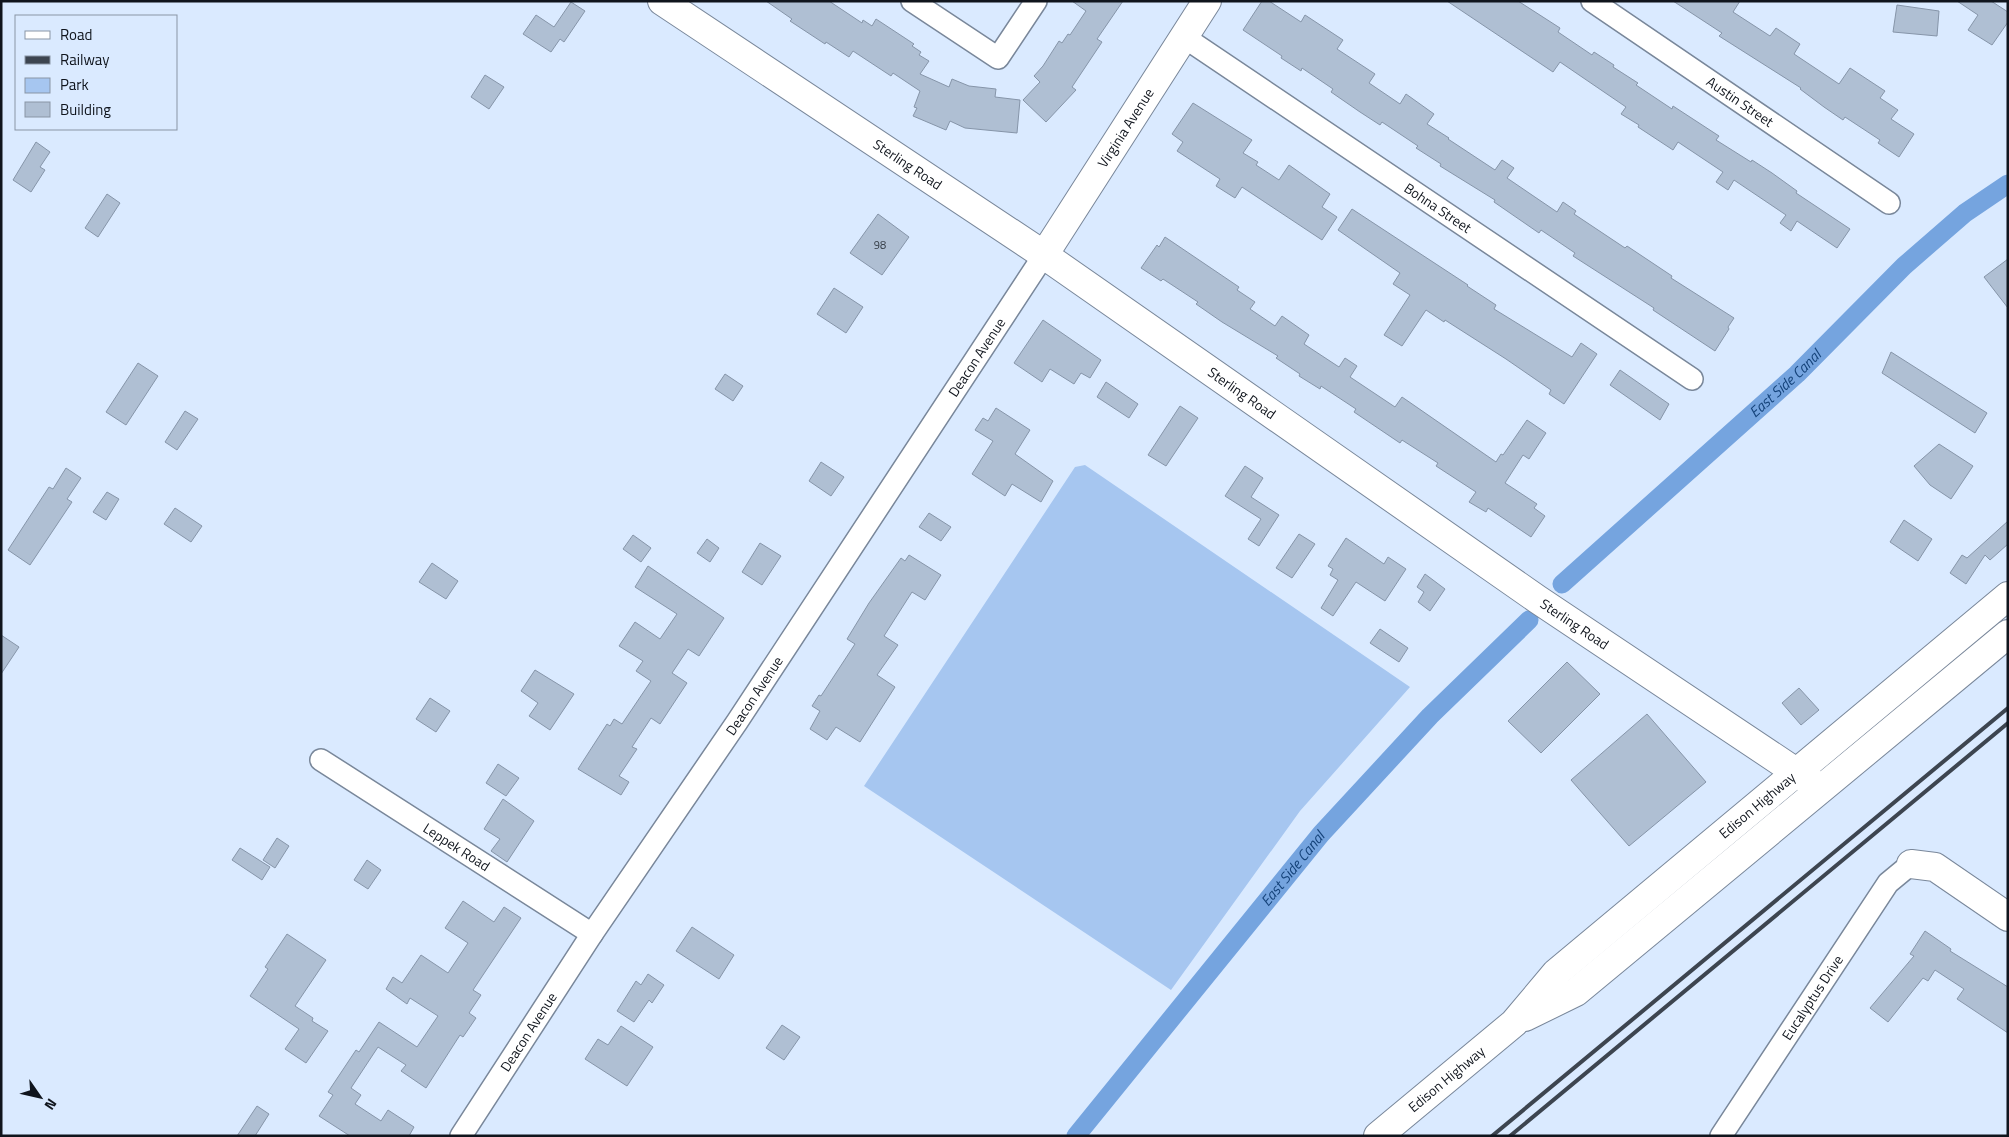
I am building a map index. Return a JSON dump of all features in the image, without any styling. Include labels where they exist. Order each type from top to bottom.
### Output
[{"type":"street","name":"Sterling Road","points":[[662,1],[1044,255],[1537,599],[1821,788]]},
{"type":"street","points":[[912,1],[998,58],[1036,1]]},
{"type":"street","name":"Virginia Avenue","points":[[1044,255],[1207,1]]},
{"type":"street","name":"Austin Street","points":[[1592,1],[1888,203]]},
{"type":"street","name":"Bohna Street","points":[[1184,37],[1692,379]]},
{"type":"street","name":"Deacon Avenue","points":[[461,1136],[592,934],[737,722],[1044,255]]},
{"type":"street","name":"Edison Highway","points":[[1378,1136],[1514,1022],[1556,973],[2008,596]]},
{"type":"street","name":"Edison Highway","points":[[1514,1022],[1576,992],[2008,634]]},
{"type":"street","name":"Leppek Road","points":[[321,760],[592,934]]},
{"type":"street","points":[[1912,864],[1935,867],[2008,917]]},
{"type":"street","name":"Eucalyptus Drive","points":[[1721,1136],[1888,883],[1912,864]]},
{"type":"green space","points":[[1085,465],[1410,687],[1300,811],[1171,990],[864,786],[1075,467]]},
{"type":"building","points":[[766,1],[829,1],[862,23],[863,20],[872,26],[876,19],[914,44],[912,46],[921,52],[919,55],[929,61],[920,74],[949,87],[952,79],[969,86],[996,89],[995,97],[1020,100],[1017,133],[965,128],[950,121],[946,130],[913,116],[917,108],[914,107],[920,91],[893,73],[891,76],[853,51],[849,57],[826,42],[825,44],[790,21],[792,19]]},
{"type":"building","points":[[1072,1],[1123,1],[1097,39],[1102,42],[1072,87],[1076,90],[1046,122],[1023,100],[1040,82],[1034,76],[1043,66],[1059,41],[1062,43],[1068,34],[1070,35],[1086,11]]},
{"type":"building","points":[[1262,1],[1269,1],[1301,22],[1305,15],[1343,40],[1337,49],[1375,74],[1369,83],[1400,104],[1406,94],[1434,114],[1427,124],[1448,139],[1495,170],[1502,160],[1514,168],[1507,178],[1529,193],[1557,212],[1563,202],[1576,211],[1574,214],[1625,248],[1627,246],[1672,276],[1671,278],[1734,318],[1715,351],[1653,310],[1654,308],[1573,256],[1575,253],[1541,230],[1539,233],[1494,202],[1495,200],[1440,166],[1441,164],[1416,148],[1418,146],[1382,122],[1380,125],[1360,112],[1331,92],[1333,89],[1302,68],[1301,71],[1281,58],[1282,56],[1243,30]]},
{"type":"building","points":[[1447,1],[1518,1],[1560,28],[1558,32],[1592,55],[1594,52],[1614,65],[1613,67],[1638,83],[1636,85],[1672,109],[1673,106],[1719,136],[1716,140],[1772,173],[1797,191],[1796,193],[1850,229],[1837,248],[1797,221],[1791,231],[1780,223],[1786,215],[1734,180],[1728,190],[1716,182],[1723,172],[1678,142],[1673,150],[1638,127],[1639,125],[1621,114],[1626,107],[1560,62],[1553,72]]},
{"type":"building","points":[[1673,1],[1740,1],[1733,12],[1770,36],[1776,28],[1800,44],[1794,54],[1839,84],[1850,68],[1885,91],[1880,98],[1898,110],[1891,119],[1914,134],[1899,157],[1878,143],[1880,140],[1845,117],[1843,120],[1801,88],[1719,36],[1722,33]]},
{"type":"building","points":[[1957,1],[1991,1],[2008,12],[2008,22],[1992,45],[1968,30],[1978,15]]},
{"type":"building","points":[[571,2],[585,11],[564,42],[560,39],[551,52],[523,34],[536,15],[554,27]]},
{"type":"building","points":[[1897,5],[1939,11],[1937,36],[1893,32]]},
{"type":"building","points":[[485,75],[504,87],[489,109],[471,97]]},
{"type":"building","points":[[1193,103],[1252,140],[1243,153],[1258,162],[1256,165],[1279,180],[1289,165],[1330,194],[1322,207],[1337,217],[1322,240],[1242,187],[1235,198],[1216,186],[1220,179],[1177,151],[1183,142],[1172,134]]},
{"type":"building","points":[[36,142],[50,152],[40,167],[45,170],[31,192],[13,180]]},
{"type":"building","points":[[107,194],[120,203],[98,237],[85,228]]},
{"type":"building","points":[[1352,209],[1468,285],[1496,305],[1494,309],[1572,357],[1581,343],[1597,354],[1564,404],[1549,394],[1551,390],[1506,359],[1426,310],[1402,346],[1384,335],[1410,295],[1393,284],[1400,273],[1338,230]]},
{"type":"building","points":[[878,214],[909,237],[882,275],[850,253]]},
{"type":"building","points":[[1165,237],[1239,287],[1237,290],[1255,302],[1250,309],[1275,326],[1282,316],[1309,335],[1304,344],[1339,367],[1345,358],[1357,366],[1350,377],[1395,407],[1402,397],[1496,462],[1527,420],[1546,433],[1529,459],[1523,455],[1505,483],[1537,504],[1534,508],[1545,516],[1531,537],[1488,508],[1486,512],[1469,502],[1476,492],[1436,466],[1438,463],[1402,440],[1400,443],[1354,412],[1356,409],[1321,386],[1320,389],[1299,376],[1300,374],[1276,358],[1278,356],[1222,322],[1196,304],[1198,302],[1163,279],[1161,281],[1141,268]]},
{"type":"building","points":[[2008,259],[2008,308],[1984,277]]},
{"type":"building","points":[[834,288],[863,307],[846,333],[817,314]]},
{"type":"building","points":[[1043,320],[1101,360],[1090,378],[1081,373],[1074,384],[1050,369],[1042,382],[1014,363]]},
{"type":"building","points":[[1891,352],[1987,413],[1975,433],[1882,373]]},
{"type":"building","points":[[138,363],[158,376],[126,425],[106,412]]},
{"type":"building","points":[[1620,370],[1669,404],[1660,420],[1610,385]]},
{"type":"building","points":[[725,374],[743,386],[733,401],[715,389]]},
{"type":"building","points":[[1106,382],[1138,404],[1129,418],[1097,397]]},
{"type":"building","points":[[1180,406],[1198,418],[1166,466],[1148,455]]},
{"type":"building","points":[[996,408],[1030,430],[1015,454],[1053,481],[1041,502],[1012,484],[1005,496],[972,474],[993,441],[975,430],[983,418],[988,421]]},
{"type":"building","points":[[185,411],[198,419],[177,450],[165,442]]},
{"type":"building","points":[[1939,444],[1973,466],[1951,499],[1930,485],[1914,466]]},
{"type":"building","points":[[821,462],[844,477],[831,496],[809,481]]},
{"type":"building","points":[[1245,466],[1263,478],[1251,497],[1279,515],[1259,546],[1248,539],[1261,519],[1225,496]]},
{"type":"building","points":[[66,468],[81,478],[67,499],[72,502],[30,565],[8,550],[49,487],[53,489]]},
{"type":"building","points":[[107,492],[119,499],[106,520],[93,512]]},
{"type":"building","points":[[175,508],[202,526],[191,542],[164,524]]},
{"type":"building","points":[[929,513],[951,527],[941,541],[919,527]]},
{"type":"building","points":[[1904,520],[1932,539],[1918,561],[1890,542]]},
{"type":"building","points":[[2008,521],[2008,544],[1990,560],[1985,555],[1966,584],[1950,573],[1962,555],[1967,558]]},
{"type":"building","points":[[1299,534],[1315,544],[1292,578],[1276,568]]},
{"type":"building","points":[[633,535],[651,548],[641,562],[623,549]]},
{"type":"building","points":[[1346,538],[1384,564],[1388,557],[1406,569],[1385,601],[1356,582],[1333,616],[1321,608],[1338,580],[1330,575],[1333,569],[1328,566]]},
{"type":"building","points":[[707,539],[719,548],[710,562],[697,553]]},
{"type":"building","points":[[760,543],[781,556],[762,585],[742,572]]},
{"type":"building","points":[[909,555],[941,575],[925,600],[912,592],[884,636],[898,645],[877,675],[895,687],[860,742],[836,727],[827,740],[810,729],[820,711],[812,706],[819,695],[821,696],[855,644],[847,639],[869,603],[901,558],[905,561]]},
{"type":"building","points":[[432,563],[458,581],[446,599],[419,582]]},
{"type":"building","points":[[648,566],[724,618],[699,656],[688,649],[672,673],[687,683],[660,724],[651,718],[632,747],[637,749],[619,776],[629,782],[621,795],[578,769],[607,724],[610,726],[614,719],[622,724],[651,681],[636,671],[643,661],[619,646],[635,622],[660,639],[677,614],[635,587]]},
{"type":"building","points":[[1425,574],[1445,589],[1430,611],[1418,602],[1424,592],[1417,587]]},
{"type":"building","points":[[1380,629],[1408,648],[1399,662],[1370,643]]},
{"type":"building","points":[[1,635],[19,647],[1,674]]},
{"type":"building","points":[[1567,662],[1600,694],[1541,753],[1508,721]]},
{"type":"building","points":[[535,670],[574,694],[550,730],[529,716],[538,703],[521,691]]},
{"type":"building","points":[[1799,688],[1819,710],[1801,725],[1782,703]]},
{"type":"building","points":[[430,698],[450,711],[436,732],[416,719]]},
{"type":"building","points":[[1647,714],[1706,782],[1629,846],[1571,780]]},
{"type":"building","points":[[498,764],[519,778],[506,796],[486,783]]},
{"type":"building","points":[[503,799],[534,821],[507,862],[491,851],[500,839],[484,829]]},
{"type":"building","points":[[277,838],[289,846],[275,868],[263,860]]},
{"type":"building","points":[[240,848],[270,867],[262,880],[232,860]]},
{"type":"building","points":[[367,860],[381,870],[368,889],[354,880]]},
{"type":"building","points":[[463,901],[494,922],[504,907],[521,918],[473,990],[481,995],[469,1013],[476,1018],[463,1037],[460,1035],[426,1088],[401,1071],[406,1065],[378,1047],[351,1088],[361,1095],[355,1104],[381,1121],[388,1110],[414,1127],[409,1136],[350,1136],[319,1116],[333,1095],[328,1092],[356,1050],[359,1052],[379,1022],[417,1047],[438,1016],[410,998],[407,1004],[386,989],[393,977],[402,983],[421,955],[448,973],[468,943],[445,928]]},
{"type":"building","points":[[692,927],[734,955],[719,979],[676,951]]},
{"type":"building","points":[[1925,931],[1951,949],[1950,951],[2008,987],[2008,1033],[1957,999],[1964,989],[1935,970],[1928,981],[1923,978],[1888,1022],[1870,1008],[1914,956],[1910,954]]},
{"type":"building","points":[[287,934],[326,960],[295,1006],[313,1018],[312,1021],[328,1031],[306,1063],[285,1049],[299,1029],[250,996],[268,969],[265,967]]},
{"type":"building","points":[[648,974],[664,985],[652,1003],[649,1000],[634,1022],[617,1011],[636,981],[641,985]]},
{"type":"building","points":[[782,1025],[800,1037],[784,1060],[766,1048]]},
{"type":"building","points":[[621,1026],[653,1047],[627,1086],[585,1059],[598,1039],[608,1045]]},
{"type":"building","points":[[257,1106],[269,1114],[255,1136],[237,1136]]},
{"type":"waterway","name":"East Side Canal","points":[[1562,584],[1797,374],[1904,266],[1965,213],[2008,184]]},
{"type":"waterway","name":"East Side Canal","points":[[1076,1136],[1321,834],[1430,716],[1529,620]]},
{"type":"railway","points":[[1492,1136],[2008,708]]},
{"type":"railway","points":[[1510,1136],[2008,723]]}]
